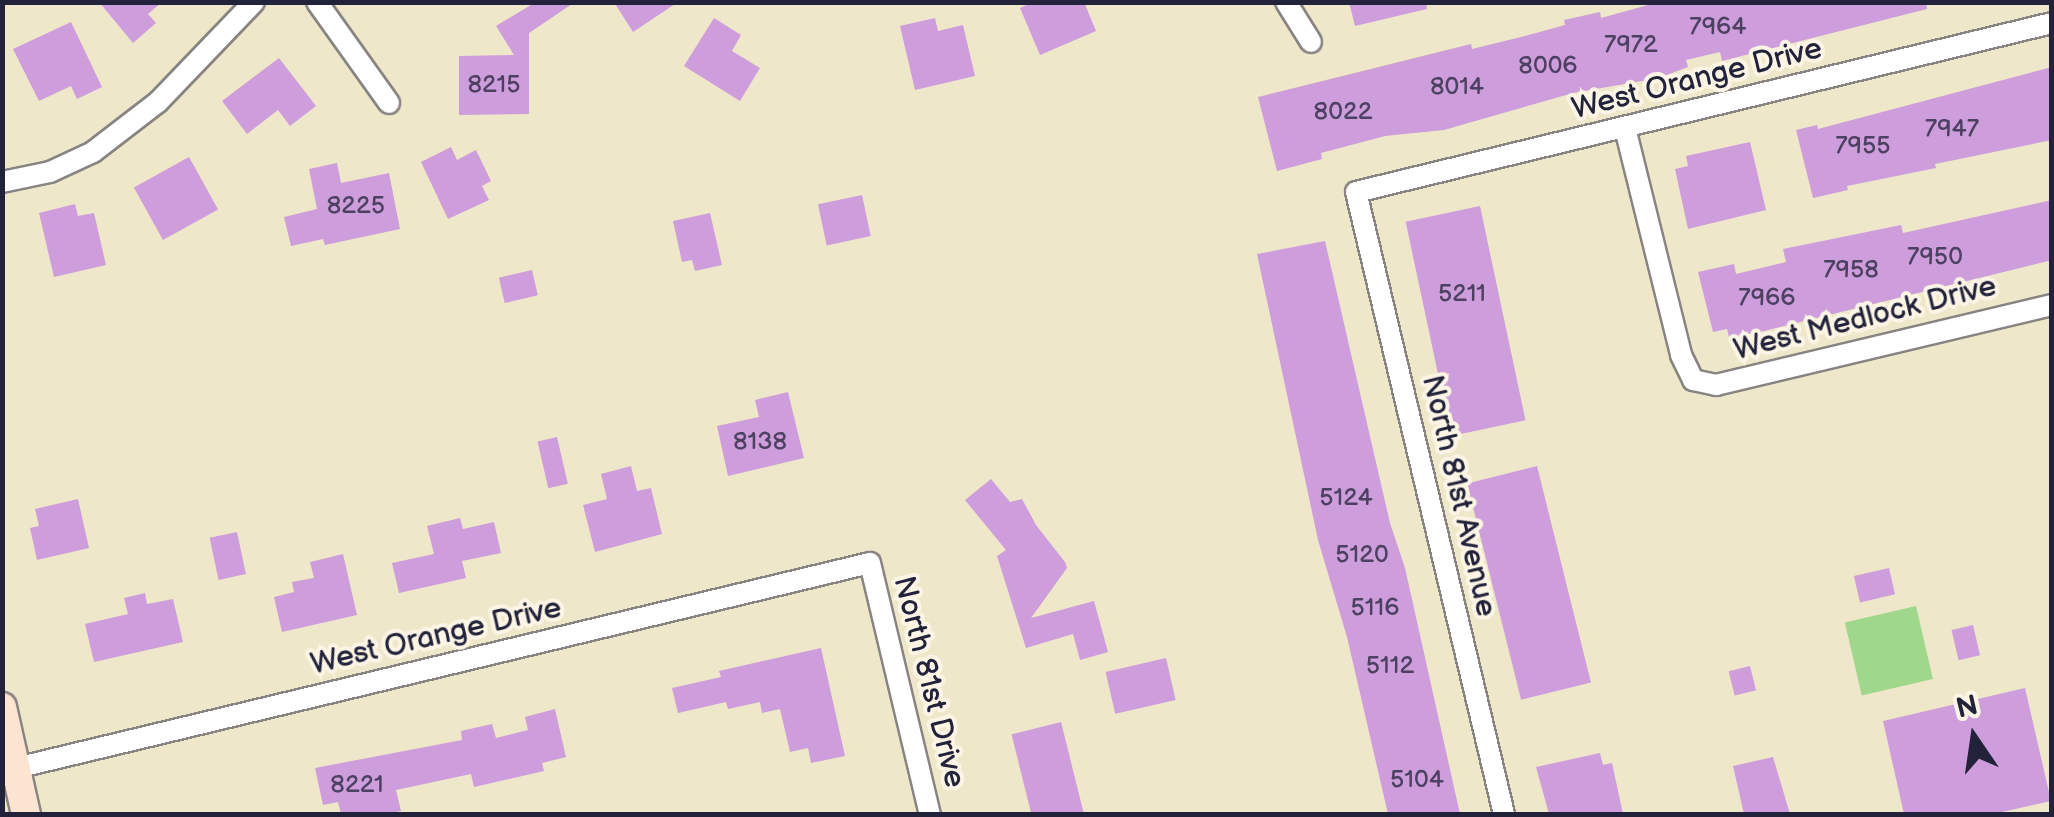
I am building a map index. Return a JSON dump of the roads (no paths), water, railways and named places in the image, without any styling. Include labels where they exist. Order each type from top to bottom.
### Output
[{"type":"main road","points":[[2,707],[26,814]]},
{"type":"street","points":[[2,182],[50,172],[93,152],[158,102],[254,2]]},
{"type":"street","points":[[317,2],[389,103]]},
{"type":"street","points":[[1286,2],[1311,42]]},
{"type":"street","name":"West Orange Drive","points":[[1356,192],[2052,23]]},
{"type":"street","name":"West Medlock Drive","points":[[1625,128],[1681,354],[1693,380],[1716,385],[2052,304]]},
{"type":"street","name":"North 81st Avenue","points":[[1356,192],[1504,814]]},
{"type":"street","name":"West Orange Drive","points":[[16,768],[870,564]]},
{"type":"street","name":"North 81st Drive","points":[[870,564],[930,814]]}]
